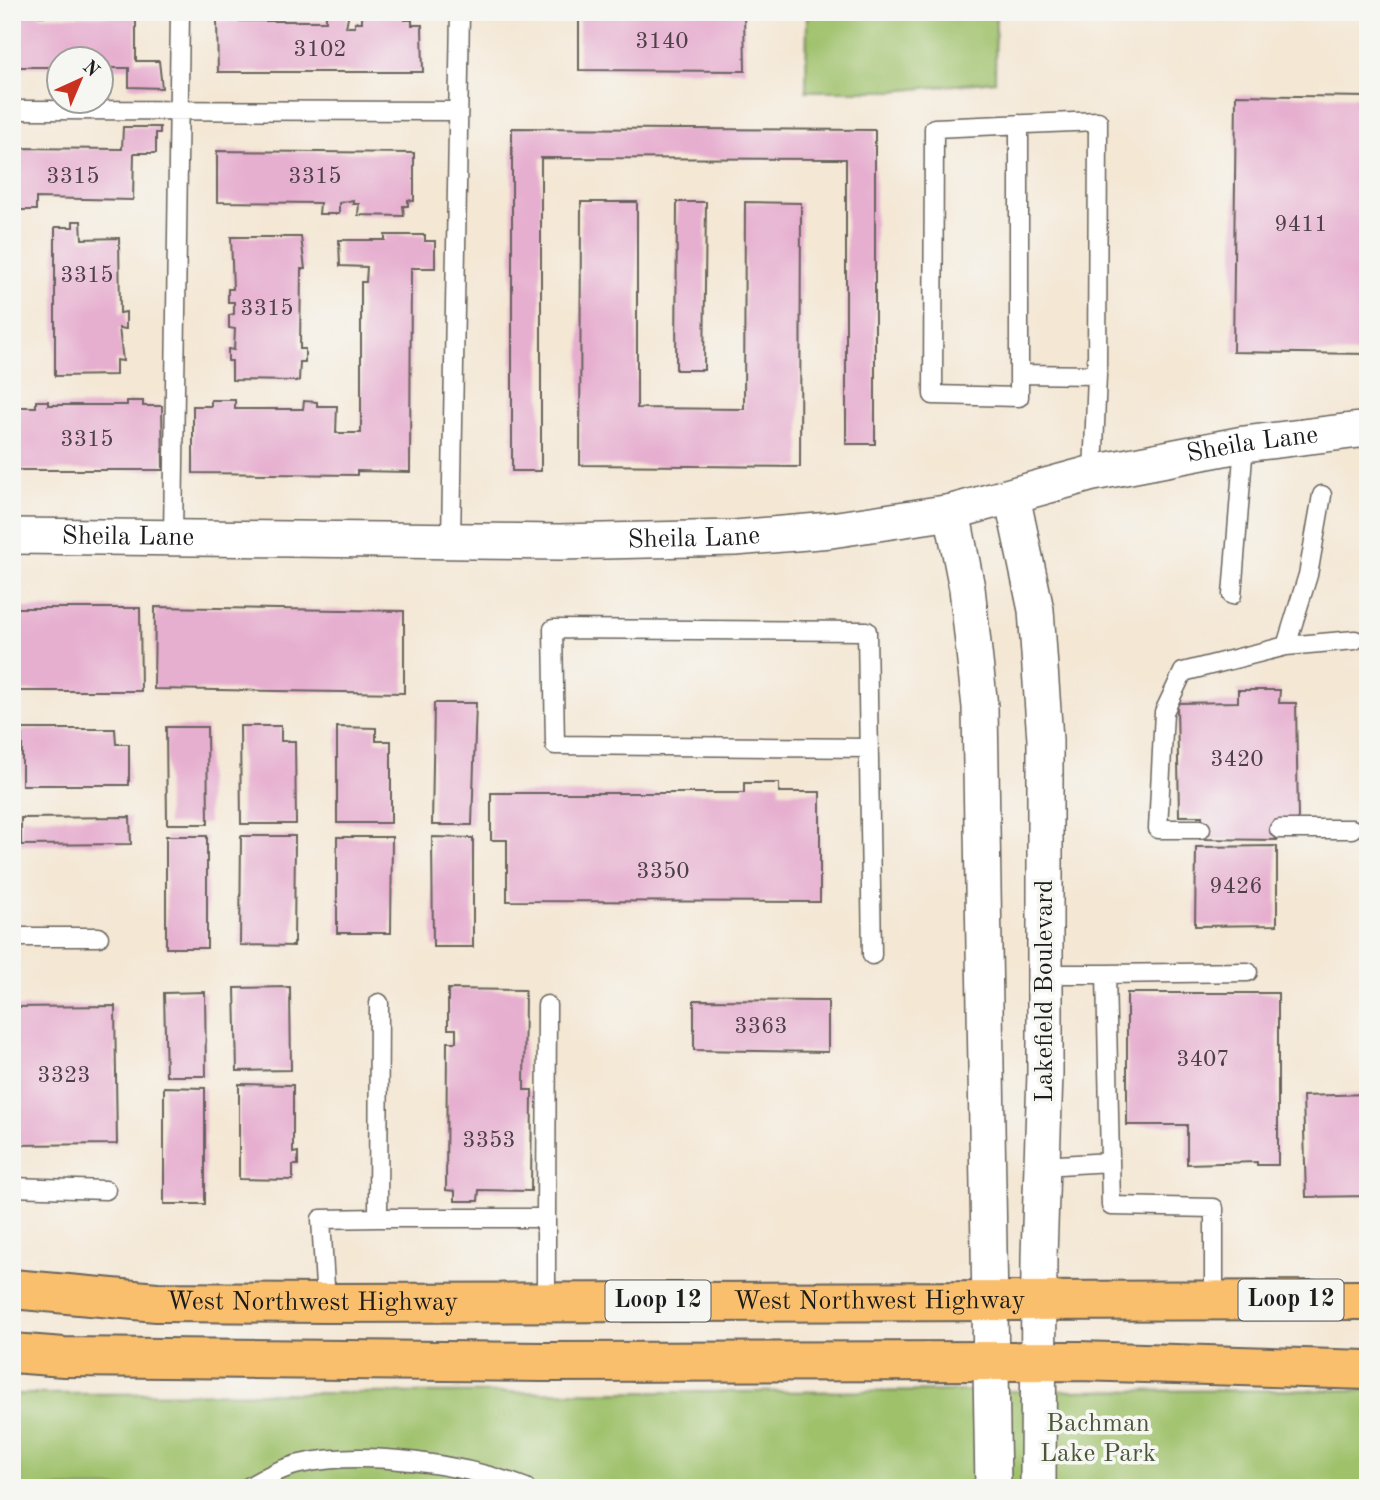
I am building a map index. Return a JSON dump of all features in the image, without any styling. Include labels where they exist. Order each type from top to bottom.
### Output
[{"type":"main road","name":"West Northwest Highway","points":[[12,1289],[157,1302],[1368,1300]]},
{"type":"main road","points":[[64,1357],[107,1353],[171,1339],[291,1332],[317,1317],[326,1303]]},
{"type":"main road","points":[[12,1353],[64,1357],[543,1362],[1038,1361],[1364,1367]]},
{"type":"street","name":"Sheila Lane","points":[[12,536],[451,541],[735,538],[831,530],[952,512],[1093,473],[1244,444],[1368,429]]},
{"type":"street","name":"Lakefield Boulevard","points":[[1012,496],[1036,610],[1042,681],[1045,966],[1038,1488]]},
{"type":"street","points":[[952,512],[967,588],[980,707],[993,1488]]},
{"type":"street","points":[[986,956],[1045,966]]},
{"type":"lane","points":[[173,538],[180,12]]},
{"type":"lane","points":[[451,541],[460,12]]},
{"type":"lane","points":[[12,110],[458,111]]},
{"type":"lane","points":[[1019,124],[1019,397],[933,395],[934,128],[1019,124],[1098,121],[1097,375],[1093,473]]},
{"type":"lane","points":[[1019,374],[1097,375]]},
{"type":"lane","points":[[1232,595],[1244,444]]},
{"type":"lane","points":[[1286,646],[1308,575],[1322,495]]},
{"type":"lane","points":[[869,748],[555,745],[553,629],[867,631],[869,748],[872,955]]},
{"type":"lane","points":[[1201,829],[1158,829],[1164,712],[1183,672],[1286,646],[1355,640]]},
{"type":"lane","points":[[1279,830],[1352,829]]},
{"type":"lane","points":[[12,937],[99,937]]},
{"type":"lane","points":[[1045,966],[1106,974],[1248,972]]},
{"type":"lane","points":[[1106,974],[1111,1206],[1213,1208],[1214,1299]]},
{"type":"lane","points":[[379,1003],[379,1218]]},
{"type":"lane","points":[[546,1302],[547,1005]]},
{"type":"lane","points":[[1042,1166],[1110,1161]]},
{"type":"lane","points":[[12,1186],[106,1190]]},
{"type":"lane","points":[[326,1303],[321,1219],[546,1218]]},
{"type":"lane","points":[[247,1488],[298,1464],[338,1458],[436,1464],[495,1476],[526,1488]]},
{"type":"green space","points":[[807,12],[996,12],[995,81],[894,91],[806,91]]},
{"type":"green space","name":"Bachman Lake Park","points":[[1368,1390],[1368,1488],[12,1488],[12,1394]]},
{"type":"building","points":[[15,12],[39,12],[39,16],[136,16],[136,61],[159,61],[162,88],[129,87],[129,68],[116,68],[116,46],[46,46],[46,67],[12,67],[12,15]]},
{"type":"building","points":[[326,12],[349,12],[346,27],[355,27],[355,22],[362,22],[362,12],[406,12],[405,20],[412,20],[412,25],[422,25],[423,72],[218,72],[217,21],[326,21]]},
{"type":"building","points":[[579,12],[744,12],[745,71],[579,70]]},
{"type":"building","points":[[1236,95],[1368,97],[1368,354],[1233,352]]},
{"type":"building","points":[[123,127],[160,127],[160,133],[156,133],[156,153],[134,153],[133,200],[36,198],[36,210],[14,210],[12,148],[122,149]]},
{"type":"building","points":[[512,128],[875,130],[875,444],[846,444],[846,159],[541,158],[541,471],[512,471]]},
{"type":"building","points":[[217,151],[414,153],[414,201],[408,200],[408,206],[403,206],[404,216],[358,215],[359,204],[353,204],[353,200],[339,203],[339,214],[319,214],[320,203],[217,202]]},
{"type":"building","points":[[581,202],[637,202],[637,408],[744,409],[745,202],[801,203],[800,467],[580,465]]},
{"type":"building","points":[[677,202],[706,202],[704,370],[676,370]]},
{"type":"building","points":[[73,221],[81,221],[82,239],[119,238],[120,313],[126,312],[126,329],[119,328],[123,361],[116,360],[116,375],[55,376],[55,227],[73,227]]},
{"type":"building","points":[[385,235],[425,235],[425,241],[435,241],[435,268],[411,268],[410,472],[357,471],[357,475],[193,473],[193,406],[211,406],[211,400],[235,400],[235,409],[303,409],[304,401],[317,402],[317,406],[337,406],[336,433],[361,433],[361,282],[366,282],[367,267],[340,266],[339,240],[385,240]]},
{"type":"building","points":[[231,237],[301,237],[305,269],[301,269],[300,349],[305,349],[305,362],[300,362],[299,381],[232,380],[232,361],[228,361],[228,349],[234,350],[235,329],[229,328],[229,315],[234,314],[234,302],[228,302],[228,289],[233,289]]},
{"type":"building","points":[[36,401],[48,401],[48,405],[127,405],[127,401],[143,401],[143,406],[162,406],[163,470],[12,470],[12,407],[36,407]]},
{"type":"building","points":[[155,607],[404,611],[404,693],[154,689]]},
{"type":"building","points":[[12,608],[140,608],[141,691],[12,691]]},
{"type":"building","points":[[1238,690],[1280,690],[1279,703],[1296,703],[1298,820],[1281,820],[1277,840],[1200,839],[1202,816],[1179,816],[1177,703],[1238,702]]},
{"type":"building","points":[[434,703],[476,703],[472,825],[432,825]]},
{"type":"building","points":[[240,726],[281,726],[281,741],[295,741],[296,824],[241,824]]},
{"type":"building","points":[[166,727],[207,727],[208,824],[167,824]]},
{"type":"building","points":[[337,727],[376,728],[376,741],[391,741],[391,823],[337,823]]},
{"type":"building","points":[[22,729],[115,729],[116,744],[129,744],[129,785],[22,785]]},
{"type":"building","points":[[744,783],[779,783],[779,792],[820,792],[820,902],[507,901],[507,840],[491,840],[491,793],[744,793]]},
{"type":"building","points":[[130,817],[131,844],[21,845],[21,818]]},
{"type":"building","points":[[166,836],[207,836],[207,948],[166,948]]},
{"type":"building","points":[[241,836],[295,836],[294,946],[240,945]]},
{"type":"building","points":[[337,837],[392,837],[391,933],[337,933]]},
{"type":"building","points":[[432,837],[473,838],[473,947],[433,947]]},
{"type":"building","points":[[1277,846],[1277,925],[1195,926],[1196,847]]},
{"type":"building","points":[[290,987],[291,1070],[237,1071],[235,988]]},
{"type":"building","points":[[448,989],[525,990],[524,1090],[532,1090],[531,1191],[479,1190],[478,1201],[455,1201],[455,1191],[446,1190],[447,1042],[456,1042],[456,1029],[448,1029]]},
{"type":"building","points":[[205,992],[206,1076],[166,1076],[164,993]]},
{"type":"building","points":[[1127,993],[1278,993],[1278,1165],[1257,1165],[1257,1162],[1187,1164],[1187,1125],[1127,1125]]},
{"type":"building","points":[[694,1000],[828,1001],[828,1052],[694,1050]]},
{"type":"building","points":[[115,1006],[117,1144],[12,1145],[12,1007]]},
{"type":"building","points":[[239,1084],[293,1085],[293,1153],[298,1152],[298,1165],[293,1165],[293,1180],[239,1179]]},
{"type":"building","points":[[164,1087],[205,1088],[205,1204],[164,1204]]},
{"type":"building","points":[[1368,1094],[1368,1196],[1306,1197],[1303,1096]]}]
